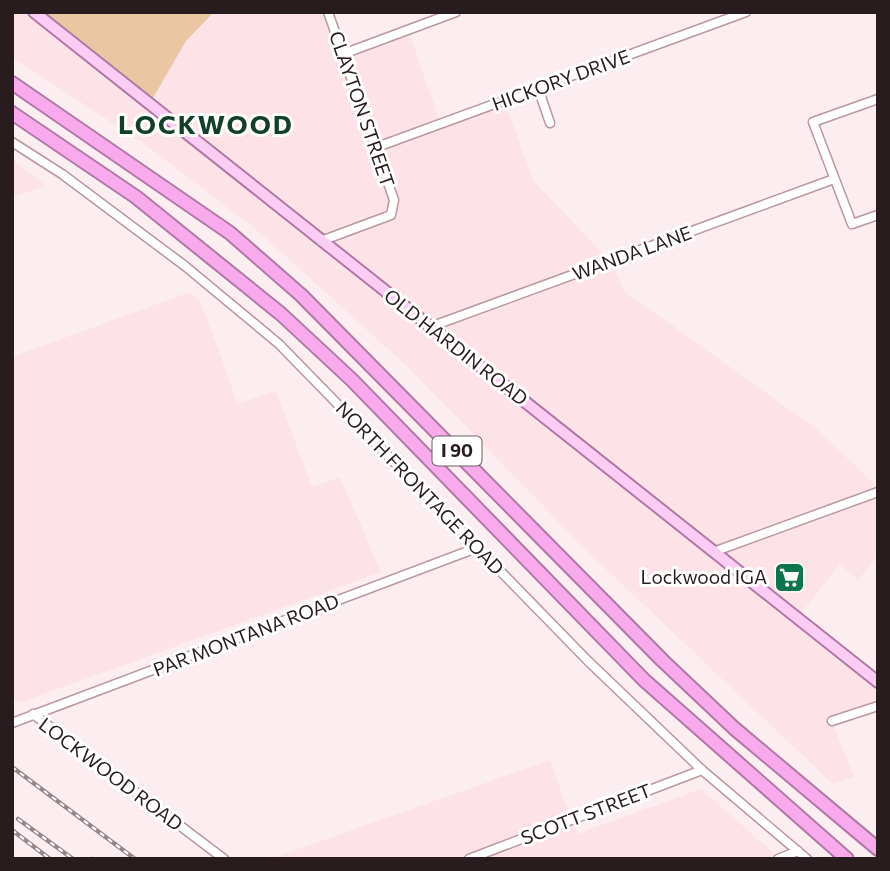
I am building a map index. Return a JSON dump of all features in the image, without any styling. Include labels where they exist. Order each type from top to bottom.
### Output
[{"type":"highway","name":"I 90","points":[[12,83],[230,233],[301,295],[663,661],[735,729],[878,849]]},
{"type":"highway","name":"I 90","points":[[12,113],[136,197],[281,314],[352,380],[644,680],[847,859]]},
{"type":"main road","name":"OLD HARDIN ROAD","points":[[34,12],[878,682]]},
{"type":"street","name":"CLAYTON STREET","points":[[321,241],[391,215],[394,200],[328,12]]},
{"type":"street","points":[[343,54],[456,12]]},
{"type":"street","name":"HICKORY DRIVE","points":[[377,147],[746,12]]},
{"type":"street","points":[[538,88],[550,123]]},
{"type":"street","points":[[878,99],[813,122],[852,224],[878,215]]},
{"type":"street","name":"NORTH FRONTAGE ROAD","points":[[12,142],[62,174],[185,266],[279,344],[588,661],[702,770],[807,859]]},
{"type":"street","name":"WANDA LANE","points":[[430,327],[834,179]]},
{"type":"street","points":[[716,551],[878,492]]},
{"type":"street","name":"PAR MONTANA ROAD","points":[[12,723],[479,547]]},
{"type":"street","points":[[832,721],[878,706]]},
{"type":"street","name":"LOCKWOOD ROAD","points":[[33,714],[224,859]]},
{"type":"street","name":"SCOTT STREET","points":[[469,859],[702,770]]},
{"type":"street","points":[[778,859],[798,851]]},
{"type":"shaded area","points":[[12,12],[34,12],[150,104],[186,41],[214,12],[328,12],[343,54],[408,30],[441,124],[504,101],[534,182],[611,261],[624,291],[818,430],[878,488],[878,556],[858,580],[840,564],[798,617],[878,682],[878,706],[832,721],[854,777],[833,784],[587,551],[407,366],[252,226],[143,143],[12,57]]},
{"type":"shaded area","points":[[34,12],[214,12],[186,41],[149,105]]},
{"type":"shaded area","points":[[12,159],[46,186],[12,197]]},
{"type":"shaded area","points":[[190,292],[201,302],[238,404],[276,391],[312,487],[340,477],[381,572],[19,703],[12,698],[12,357]]},
{"type":"shaded area","points":[[550,760],[577,834],[701,789],[781,859],[270,859]]},
{"type":"railway","points":[[12,767],[135,859]]},
{"type":"railway","points":[[18,819],[73,859]]},
{"type":"railway","points":[[12,830],[50,859]]},
{"type":"place","name":"Lockwood IGA","points":[[790,577]]},
{"type":"district","name":"LOCKWOOD","points":[[206,125]]}]
